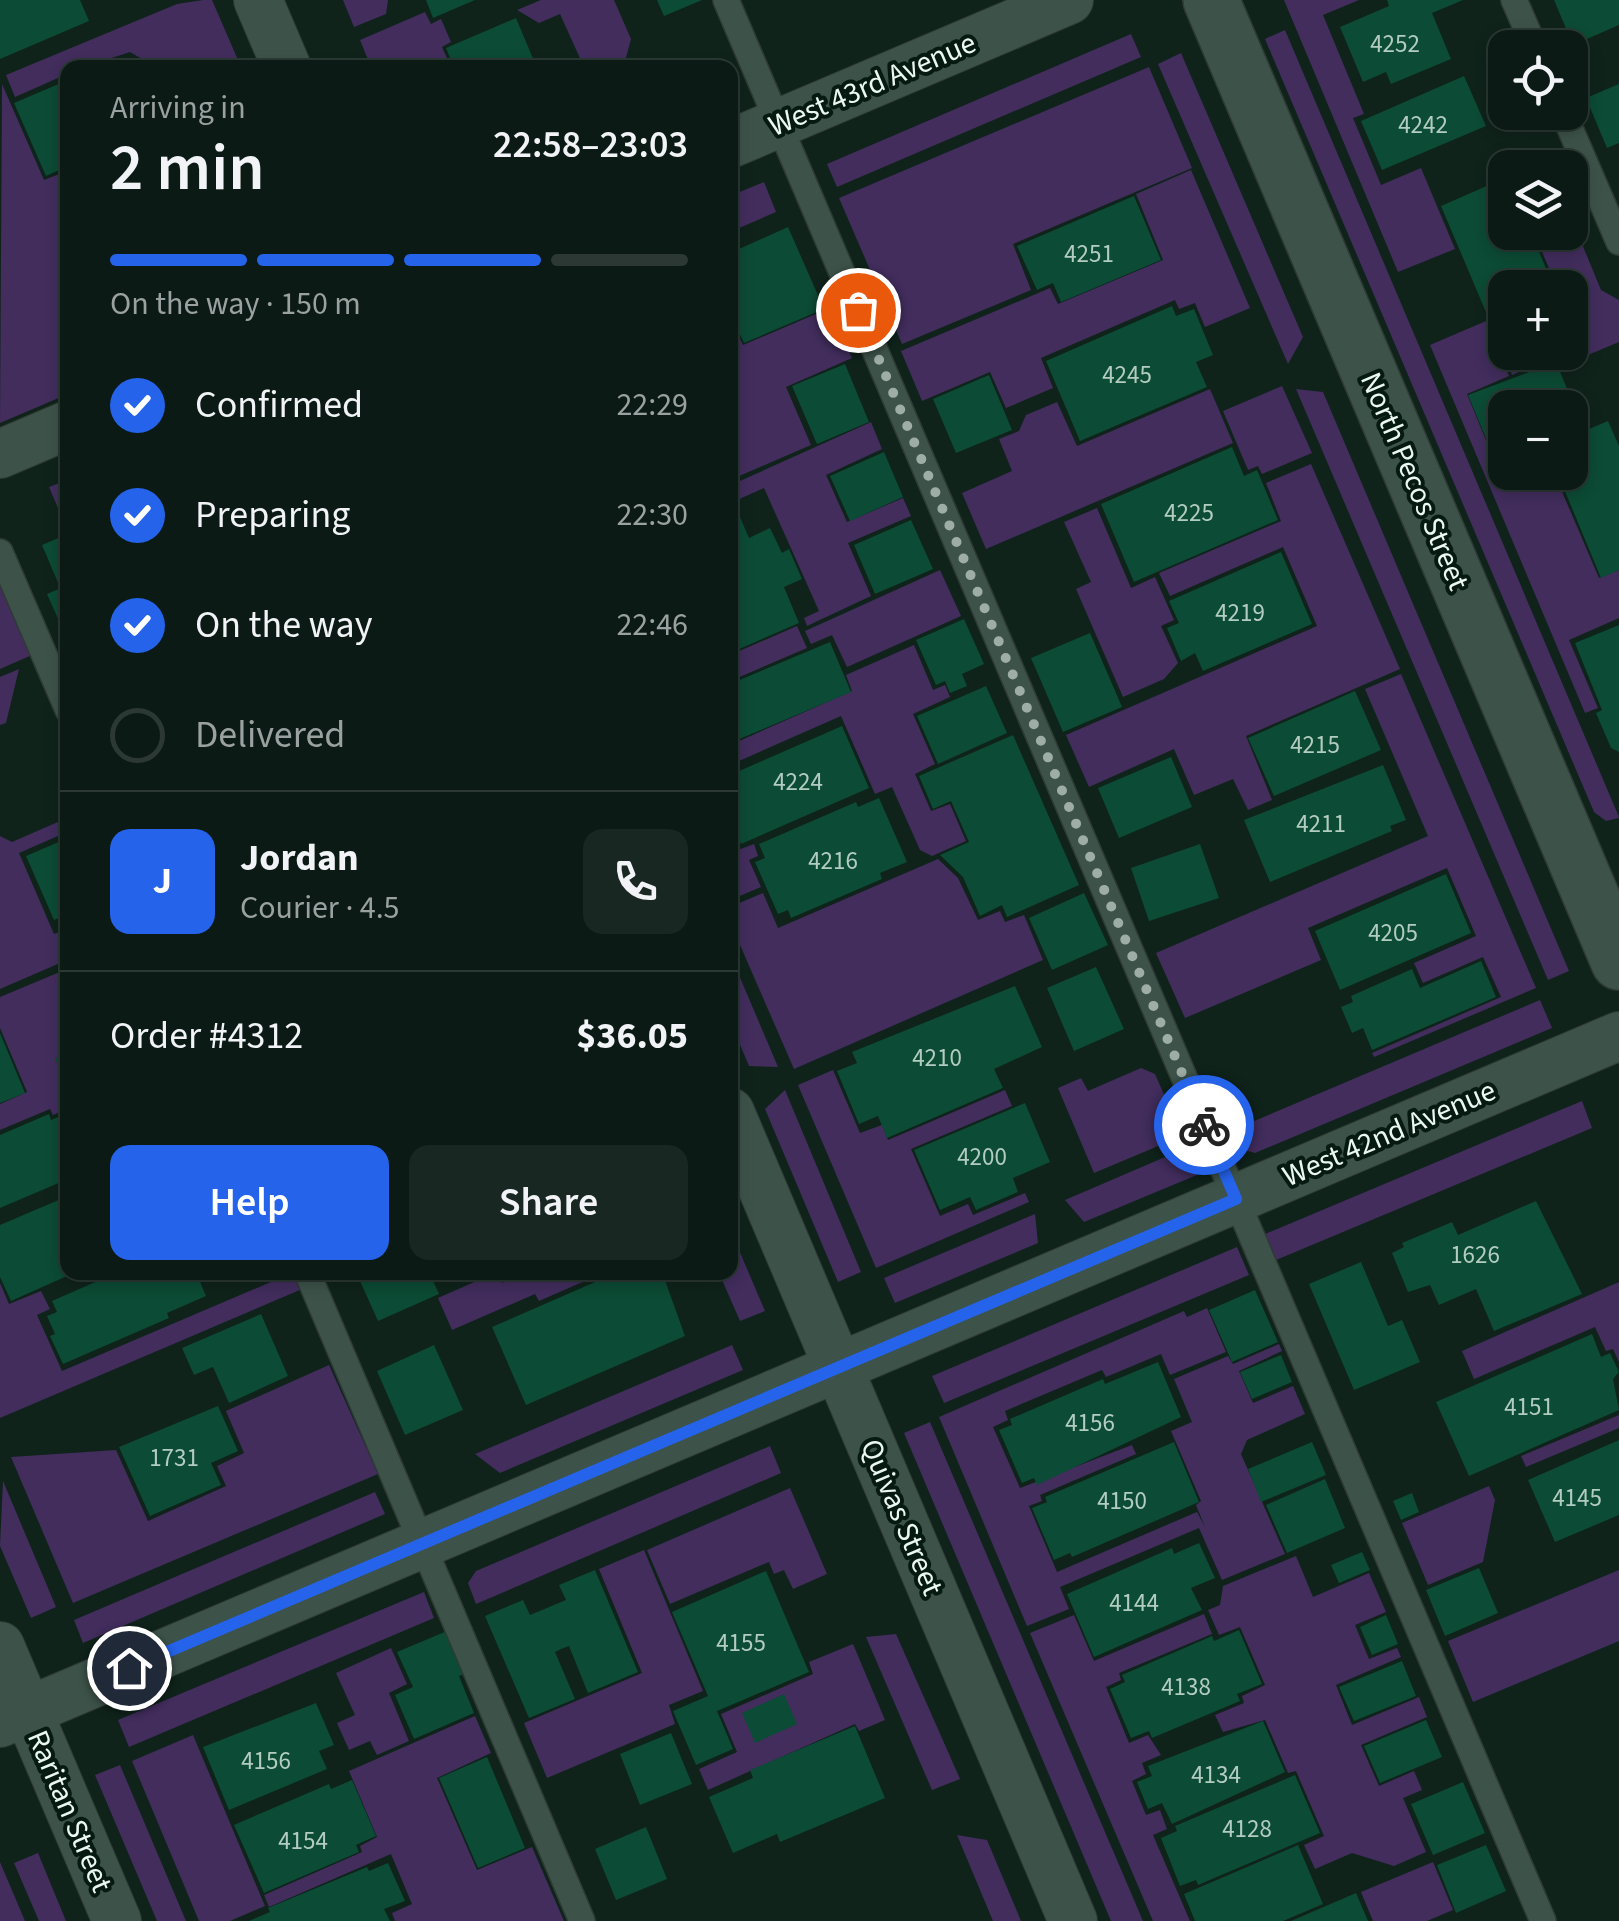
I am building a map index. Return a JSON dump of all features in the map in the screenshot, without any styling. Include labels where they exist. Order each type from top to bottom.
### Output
[{"type":"main road","name":"North Pecos Street","points":[[1210,0],[1602,876],[1619,962]]},
{"type":"street","points":[[258,0],[283,60]]},
{"type":"street","name":"West 43rd Avenue","points":[[738,141],[1070,0]]},
{"type":"street","points":[[0,454],[60,428]]},
{"type":"street","name":"West 42nd Avenue","points":[[14,1717],[1619,1036]]},
{"type":"street","name":"Quivas Street","points":[[738,1131],[1073,1921]]},
{"type":"street","name":"Raritan Street","points":[[0,1646],[14,1717],[116,1921]]},
{"type":"lane","points":[[726,0],[1542,1921]]},
{"type":"lane","points":[[1514,0],[1527,30]]},
{"type":"lane","points":[[1571,130],[1619,242]]},
{"type":"lane","points":[[0,552],[60,691]]},
{"type":"lane","points":[[309,1280],[582,1921]]},
{"type":"shaded area","points":[[212,0],[238,60],[144,60],[130,52],[105,60],[60,60],[60,77],[15,97],[6,75],[177,4]]},
{"type":"shaded area","points":[[343,0],[388,0],[386,14],[354,27]]},
{"type":"shaded area","points":[[541,0],[614,0],[631,39],[625,60],[581,60],[560,14],[539,23],[517,10]]},
{"type":"shaded area","points":[[1284,0],[1359,0],[1323,15],[1364,114],[1353,118],[1381,185],[1421,168],[1455,249],[1398,272]]},
{"type":"shaded area","points":[[425,12],[431,24],[441,19],[451,42],[442,47],[448,60],[368,60],[360,40]]},
{"type":"shaded area","points":[[1285,30],[1619,818],[1606,821],[1594,812],[1265,39]]},
{"type":"shaded area","points":[[1131,34],[1141,57],[837,187],[827,164]]},
{"type":"shaded area","points":[[1181,53],[1303,337],[1288,364],[1158,64]]},
{"type":"shaded area","points":[[1149,67],[1192,168],[1013,244],[1031,290],[902,344],[839,198]]},
{"type":"shaded area","points":[[2,84],[44,180],[60,174],[60,397],[0,423]]},
{"type":"shaded area","points":[[1191,170],[1250,308],[1205,327],[1195,303],[1179,309],[1175,300],[1041,358],[1053,388],[1006,408],[990,372],[922,401],[901,351],[1050,288],[1058,304],[1163,260],[1136,194]]},
{"type":"shaded area","points":[[764,182],[776,212],[738,229],[738,193]]},
{"type":"shaded area","points":[[1541,250],[1584,250],[1601,290],[1619,300],[1619,342],[1588,355],[1588,270],[1550,270]]},
{"type":"shaded area","points":[[830,308],[852,358],[786,387],[811,445],[738,477],[738,334],[743,345]]},
{"type":"shaded area","points":[[1486,321],[1488,370],[1506,370],[1509,376],[1467,394],[1488,445],[1488,483],[1430,345]]},
{"type":"shaded area","points":[[1282,386],[1312,453],[1262,474],[1258,466],[1248,470],[1223,411]]},
{"type":"shaded area","points":[[1210,389],[1233,443],[986,549],[962,493],[1012,471],[999,439],[1019,431],[1026,415],[1057,402],[1077,446]]},
{"type":"shaded area","points":[[1296,389],[1323,392],[1569,971],[1548,980]]},
{"type":"shaded area","points":[[871,422],[882,449],[826,475],[847,522],[903,498],[911,516],[848,543],[871,596],[807,626],[804,618],[819,611],[764,488],[738,500],[738,482]]},
{"type":"shaded area","points":[[1311,464],[1400,669],[1246,736],[1272,800],[1248,810],[1233,779],[1194,795],[1174,749],[1089,787],[1066,735],[1317,626],[1283,547],[1170,596],[1159,573],[1281,521],[1266,483]]},
{"type":"shaded area","points":[[60,483],[60,513],[49,487]]},
{"type":"shaded area","points":[[1491,490],[1561,490],[1599,578],[1619,570],[1619,618],[1569,640],[1598,708],[1585,713]]},
{"type":"shaded area","points":[[1097,508],[1131,588],[1155,577],[1174,620],[1161,626],[1178,663],[1164,679],[1123,697],[1076,589],[1091,582],[1064,522]]},
{"type":"shaded area","points":[[940,570],[961,616],[847,667],[832,635],[811,644],[805,631]]},
{"type":"shaded area","points":[[0,580],[32,655],[0,669]]},
{"type":"shaded area","points":[[797,626],[807,648],[738,678],[738,652]]},
{"type":"shaded area","points":[[914,645],[933,690],[945,685],[950,697],[913,714],[935,764],[915,774],[931,811],[950,804],[966,841],[932,856],[920,850],[892,787],[875,794],[841,716],[738,761],[738,741],[852,691],[846,675]]},
{"type":"shaded area","points":[[19,669],[6,723],[0,725],[0,677]]},
{"type":"shaded area","points":[[1401,674],[1536,988],[1374,1057],[1372,1053],[1501,997],[1483,957],[1423,983],[1414,963],[1476,936],[1447,868],[1308,928],[1321,960],[1185,1018],[1156,953],[1428,836],[1365,689]]},
{"type":"shaded area","points":[[60,821],[60,835],[19,853],[54,934],[60,932],[60,963],[0,989],[0,836],[12,842]]},
{"type":"shaded area","points":[[754,844],[758,856],[749,860],[761,887],[738,897],[738,850]]},
{"type":"shaded area","points":[[938,859],[958,878],[978,920],[1000,911],[1005,922],[1024,915],[1043,960],[794,1069],[738,940],[738,904],[763,893],[778,928]]},
{"type":"shaded area","points":[[60,972],[60,1112],[53,1115],[50,1109],[0,1130],[0,1104],[27,1092],[0,1028],[0,997]]},
{"type":"shaded area","points":[[738,973],[778,1067],[749,1066],[738,1040]]},
{"type":"shaded area","points":[[1540,1000],[1552,1028],[1255,1153],[1241,1149],[1233,1130]]},
{"type":"shaded area","points":[[1141,1068],[1155,1074],[1182,1136],[1094,1173],[1058,1088],[1081,1078],[1088,1091]]},
{"type":"shaded area","points":[[833,1070],[860,1133],[882,1125],[888,1140],[1005,1090],[1012,1106],[911,1149],[940,1216],[968,1204],[973,1215],[1025,1193],[1029,1202],[876,1268],[798,1085]]},
{"type":"shaded area","points":[[785,1090],[861,1272],[838,1282],[765,1109]]},
{"type":"shaded area","points":[[1582,1101],[1592,1128],[1276,1260],[1265,1234]]},
{"type":"shaded area","points":[[1193,1145],[1201,1163],[1197,1175],[1084,1222],[1065,1200]]},
{"type":"shaded area","points":[[1035,1214],[1038,1243],[895,1303],[884,1278]]},
{"type":"shaded area","points":[[1237,1247],[1249,1275],[944,1403],[932,1376]]},
{"type":"shaded area","points":[[738,1248],[765,1311],[740,1321],[722,1280],[738,1280]]},
{"type":"shaded area","points":[[276,1280],[296,1280],[302,1289],[0,1418],[0,1283],[9,1304],[41,1291],[50,1309],[37,1315],[62,1371]]},
{"type":"shaded area","points":[[479,1280],[587,1280],[539,1301],[535,1294],[452,1330],[438,1298]]},
{"type":"shaded area","points":[[1619,1282],[1619,1362],[1613,1349],[1606,1351],[1595,1327],[1474,1379],[1462,1351]]},
{"type":"shaded area","points":[[1207,1308],[1226,1352],[1170,1375],[1161,1354],[1106,1377],[1102,1370],[1005,1411],[1008,1420],[993,1427],[1020,1488],[1132,1445],[1136,1454],[1040,1495],[1042,1501],[1029,1506],[1057,1572],[1197,1512],[1205,1527],[1196,1505],[1201,1501],[1171,1431],[1192,1422],[1174,1379],[1228,1356],[1233,1364],[1279,1344],[1282,1351],[1239,1371],[1253,1403],[1293,1386],[1305,1414],[1247,1440],[1241,1454],[1285,1554],[1222,1580],[1199,1528],[1060,1587],[1069,1609],[1027,1626],[939,1417],[1184,1311],[1187,1317]]},
{"type":"shaded area","points":[[732,1345],[743,1370],[500,1473],[475,1454]]},
{"type":"shaded area","points":[[329,1365],[378,1474],[73,1603],[11,1457],[116,1450],[148,1521],[226,1486],[217,1466],[244,1453],[226,1411]]},
{"type":"shaded area","points":[[1619,1415],[1619,1428],[1526,1467],[1521,1456]]},
{"type":"shaded area","points":[[930,1422],[1143,1921],[1111,1921],[904,1433]]},
{"type":"shaded area","points":[[770,1446],[781,1473],[476,1604],[468,1583],[476,1571]]},
{"type":"shaded area","points":[[3,1481],[56,1607],[31,1618],[0,1546]]},
{"type":"shaded area","points":[[1489,1486],[1495,1500],[1483,1562],[1428,1585],[1402,1523]]},
{"type":"shaded area","points":[[790,1488],[827,1574],[793,1589],[784,1570],[774,1574],[769,1562],[670,1604],[647,1550]]},
{"type":"shaded area","points":[[375,1492],[385,1514],[83,1643],[74,1620]]},
{"type":"shaded area","points":[[644,1550],[703,1691],[669,1705],[675,1724],[547,1778],[524,1723],[642,1673],[599,1569]]},
{"type":"shaded area","points":[[1296,1556],[1313,1597],[1369,1573],[1386,1612],[1355,1625],[1369,1659],[1397,1648],[1401,1657],[1336,1685],[1352,1725],[1419,1697],[1427,1717],[1361,1745],[1379,1786],[1414,1771],[1422,1790],[1403,1798],[1426,1852],[1394,1866],[1352,1853],[1315,1869],[1304,1845],[1324,1836],[1296,1771],[1288,1773],[1265,1720],[1223,1732],[1215,1715],[1244,1703],[1242,1696],[1265,1685],[1240,1627],[1219,1635],[1208,1610],[1220,1605],[1223,1586]]},
{"type":"shaded area","points":[[1619,1570],[1619,1641],[1473,1702],[1448,1641]]},
{"type":"shaded area","points":[[424,1592],[434,1618],[129,1747],[118,1720]]},
{"type":"shaded area","points":[[1204,1614],[1212,1634],[1119,1673],[1121,1680],[1106,1687],[1129,1743],[1148,1735],[1161,1755],[1142,1763],[1146,1774],[1132,1781],[1146,1815],[1160,1810],[1167,1829],[1153,1835],[1190,1921],[1153,1921],[1030,1633],[1074,1615],[1094,1661]]},
{"type":"shaded area","points":[[896,1634],[960,1779],[932,1790],[866,1637]]},
{"type":"shaded area","points":[[853,1644],[885,1720],[859,1731],[855,1724],[708,1790],[699,1769],[737,1752],[721,1714],[813,1674],[809,1662]]},
{"type":"shaded area","points":[[391,1648],[407,1684],[389,1693],[409,1741],[377,1755],[370,1741],[349,1750],[337,1723],[355,1715],[336,1673]]},
{"type":"shaded area","points":[[475,1716],[491,1753],[437,1778],[477,1870],[532,1847],[564,1921],[395,1921],[392,1913],[412,1904],[391,1854],[269,1907],[264,1895],[362,1852],[360,1846],[377,1837],[349,1771]]},
{"type":"shaded area","points":[[193,1735],[265,1906],[230,1921],[199,1921],[132,1761]]},
{"type":"shaded area","points":[[120,1765],[186,1921],[157,1921],[95,1775]]},
{"type":"shaded area","points":[[957,1835],[987,1840],[1021,1921],[993,1921]]},
{"type":"shaded area","points":[[38,1853],[66,1921],[39,1921],[14,1863]]},
{"type":"shaded area","points":[[0,1862],[25,1921],[0,1921]]},
{"type":"shaded area","points":[[1433,1862],[1453,1910],[1427,1921],[1373,1921],[1361,1892]]},
{"type":"building","points":[[0,0],[80,0],[89,21],[0,59]]},
{"type":"building","points":[[426,0],[475,0],[433,18]]},
{"type":"building","points":[[657,0],[702,0],[664,16]]},
{"type":"building","points":[[1387,0],[1463,0],[1432,13],[1451,59],[1391,84],[1386,72],[1363,82],[1340,27],[1389,6]]},
{"type":"building","points":[[1554,0],[1619,0],[1619,25],[1588,38],[1588,30],[1567,30]]},
{"type":"building","points":[[516,18],[534,60],[451,60],[446,48]]},
{"type":"building","points":[[1464,76],[1486,126],[1382,170],[1361,121]]},
{"type":"building","points":[[60,83],[60,170],[46,176],[14,103]]},
{"type":"building","points":[[1619,84],[1619,143],[1607,148],[1588,97]]},
{"type":"building","points":[[1488,185],[1488,250],[1538,250],[1547,270],[1488,270],[1488,317],[1441,206]]},
{"type":"building","points":[[1134,196],[1161,260],[1061,302],[1053,283],[1037,290],[1017,246]]},
{"type":"building","points":[[788,227],[824,309],[744,343],[738,330],[738,249]]},
{"type":"building","points":[[1172,306],[1176,316],[1194,309],[1213,355],[1196,362],[1207,387],[1080,441],[1046,361]]},
{"type":"building","points":[[845,364],[869,422],[817,444],[792,386]]},
{"type":"building","points":[[1535,370],[1559,370],[1568,390],[1488,390],[1488,443],[1468,395]]},
{"type":"building","points":[[989,375],[1012,430],[956,453],[933,399]]},
{"type":"building","points":[[1608,421],[1619,446],[1619,570],[1601,578],[1564,490],[1588,490],[1588,429]]},
{"type":"building","points":[[1232,447],[1244,476],[1257,470],[1278,520],[1134,582],[1101,504]]},
{"type":"building","points":[[884,452],[903,497],[850,521],[830,476]]},
{"type":"building","points":[[738,513],[749,538],[770,528],[782,553],[789,549],[802,579],[784,587],[799,623],[738,650]]},
{"type":"building","points":[[911,520],[933,569],[875,594],[854,545]]},
{"type":"building","points":[[60,537],[59,585],[42,545]]},
{"type":"building","points":[[1281,552],[1312,624],[1203,671],[1195,653],[1181,661],[1167,628],[1179,623],[1169,601]]},
{"type":"building","points":[[60,588],[60,623],[47,594]]},
{"type":"building","points":[[964,619],[984,664],[962,674],[967,686],[950,693],[945,681],[936,685],[916,640]]},
{"type":"building","points":[[1619,625],[1619,752],[1611,748],[1596,713],[1602,710],[1575,643]]},
{"type":"building","points":[[1090,633],[1122,707],[1063,732],[1031,658]]},
{"type":"building","points":[[830,642],[851,692],[738,740],[738,681]]},
{"type":"building","points":[[986,686],[1007,733],[938,764],[917,716]]},
{"type":"building","points":[[1355,691],[1381,750],[1274,796],[1248,738]]},
{"type":"building","points":[[842,726],[869,788],[741,844],[738,772]]},
{"type":"building","points":[[1013,735],[1079,885],[1007,917],[1002,905],[980,916],[963,877],[940,855],[969,842],[951,801],[933,809],[919,776]]},
{"type":"building","points":[[1171,757],[1192,807],[1119,838],[1098,788]]},
{"type":"building","points":[[1383,765],[1406,820],[1390,826],[1392,831],[1270,882],[1244,820]]},
{"type":"building","points":[[879,798],[907,862],[880,873],[882,879],[791,918],[788,910],[778,914],[755,862],[765,858],[759,844],[856,802],[858,807]]},
{"type":"building","points":[[60,841],[60,917],[54,920],[26,856]]},
{"type":"building","points":[[1200,844],[1219,898],[1149,921],[1131,868]]},
{"type":"building","points":[[1446,874],[1471,933],[1340,990],[1315,931]]},
{"type":"building","points":[[1084,893],[1108,945],[1052,970],[1029,918]]},
{"type":"building","points":[[1481,961],[1496,997],[1372,1050],[1363,1028],[1352,1033],[1341,1007],[1353,1002],[1351,996],[1412,969],[1420,988]]},
{"type":"building","points":[[1096,967],[1124,1029],[1074,1051],[1047,988]]},
{"type":"building","points":[[1015,986],[1042,1047],[994,1069],[1003,1088],[887,1138],[878,1116],[859,1124],[837,1071],[857,1063],[852,1052]]},
{"type":"building","points":[[0,1033],[25,1093],[0,1103]]},
{"type":"building","points":[[1025,1103],[1050,1162],[1013,1178],[1018,1192],[976,1210],[970,1197],[940,1210],[914,1150]]},
{"type":"building","points":[[49,1114],[51,1120],[60,1116],[60,1182],[0,1208],[0,1135]]},
{"type":"building","points":[[60,1199],[60,1279],[11,1301],[0,1277],[0,1225]]},
{"type":"building","points":[[1536,1201],[1582,1294],[1494,1331],[1476,1289],[1439,1305],[1430,1285],[1408,1292],[1392,1253],[1404,1247],[1402,1243],[1452,1222],[1458,1235]]},
{"type":"building","points":[[1361,1262],[1388,1326],[1402,1320],[1420,1362],[1354,1390],[1309,1284]]},
{"type":"building","points":[[100,1280],[199,1280],[206,1296],[167,1313],[169,1318],[63,1364],[50,1336],[55,1334],[47,1316],[57,1312],[52,1301]]},
{"type":"building","points":[[360,1280],[433,1280],[439,1294],[378,1321]]},
{"type":"building","points":[[600,1280],[665,1280],[685,1336],[526,1405],[492,1327]]},
{"type":"building","points":[[1255,1290],[1278,1342],[1232,1362],[1209,1310]]},
{"type":"building","points":[[261,1314],[288,1376],[229,1403],[213,1367],[194,1375],[182,1348]]},
{"type":"building","points":[[1592,1334],[1601,1357],[1610,1353],[1619,1372],[1613,1379],[1619,1410],[1469,1476],[1436,1402]]},
{"type":"building","points":[[434,1345],[463,1410],[405,1435],[377,1371]]},
{"type":"building","points":[[1281,1355],[1292,1382],[1252,1399],[1240,1372]]},
{"type":"building","points":[[1158,1362],[1181,1417],[1037,1485],[1034,1478],[1022,1483],[999,1430],[1012,1425],[1010,1419],[1103,1379],[1105,1384]]},
{"type":"building","points":[[218,1406],[238,1451],[211,1463],[221,1485],[150,1516],[119,1447]]},
{"type":"building","points":[[1619,1440],[1619,1515],[1555,1542],[1528,1480]]},
{"type":"building","points":[[1174,1442],[1199,1502],[1072,1557],[1070,1553],[1054,1560],[1032,1508],[1047,1502],[1045,1497]]},
{"type":"building","points":[[1312,1442],[1326,1475],[1261,1502],[1248,1469]]},
{"type":"building","points":[[1325,1479],[1345,1528],[1287,1553],[1266,1505]]},
{"type":"building","points":[[1412,1493],[1419,1512],[1401,1520],[1393,1501]]},
{"type":"building","points":[[1199,1543],[1215,1578],[1191,1588],[1202,1610],[1094,1657],[1067,1594],[1172,1548],[1174,1554]]},
{"type":"building","points":[[1362,1552],[1370,1570],[1339,1583],[1331,1565]]},
{"type":"building","points":[[1479,1568],[1498,1613],[1445,1636],[1426,1590]]},
{"type":"building","points":[[595,1570],[638,1672],[588,1693],[569,1646],[561,1649],[555,1652],[575,1699],[529,1718],[485,1616],[523,1600],[530,1615],[566,1600],[559,1585]]},
{"type":"building","points":[[766,1571],[809,1672],[717,1711],[733,1749],[696,1765],[673,1711],[708,1696],[672,1612]]},
{"type":"building","points":[[1386,1615],[1398,1644],[1372,1655],[1360,1627]]},
{"type":"building","points":[[1239,1630],[1262,1684],[1237,1694],[1240,1701],[1152,1738],[1149,1731],[1131,1738],[1110,1689],[1125,1682],[1122,1675],[1212,1636],[1214,1641]]},
{"type":"building","points":[[447,1631],[465,1674],[459,1676],[474,1713],[414,1739],[395,1695],[413,1687],[397,1652]]},
{"type":"building","points":[[1402,1661],[1416,1696],[1354,1721],[1339,1687]]},
{"type":"building","points":[[784,1694],[797,1724],[755,1743],[742,1713]]},
{"type":"building","points":[[316,1703],[334,1745],[319,1751],[327,1769],[229,1810],[203,1747]]},
{"type":"building","points":[[1426,1720],[1442,1757],[1380,1783],[1364,1746]]},
{"type":"building","points":[[1263,1721],[1285,1772],[1172,1824],[1162,1803],[1148,1809],[1137,1782],[1152,1776],[1148,1766]]},
{"type":"building","points":[[855,1726],[885,1798],[780,1842],[777,1834],[733,1853],[709,1797],[753,1778],[750,1770]]},
{"type":"building","points":[[671,1733],[692,1784],[640,1805],[620,1754]]},
{"type":"building","points":[[487,1757],[525,1848],[478,1868],[439,1778]]},
{"type":"building","points":[[1295,1775],[1320,1833],[1198,1885],[1196,1880],[1180,1886],[1161,1838],[1177,1831],[1175,1826]]},
{"type":"building","points":[[352,1780],[376,1836],[356,1845],[359,1852],[264,1893],[234,1825],[329,1784],[331,1789]]},
{"type":"building","points":[[1463,1782],[1485,1833],[1433,1855],[1411,1804]]},
{"type":"building","points":[[646,1827],[667,1879],[616,1900],[595,1849]]},
{"type":"building","points":[[1298,1845],[1323,1904],[1283,1921],[1195,1921],[1184,1894]]},
{"type":"building","points":[[1486,1845],[1506,1891],[1456,1913],[1437,1865]]},
{"type":"building","points":[[388,1863],[405,1901],[384,1909],[390,1921],[249,1921],[270,1912],[268,1908],[367,1867],[369,1871]]},
{"type":"building","points":[[1356,1893],[1368,1921],[1291,1921]]},
{"type":"way so far","points":[[858,310],[1204,1125]]},
{"type":"route","points":[[129,1668],[1236,1199],[1204,1125]]}]
